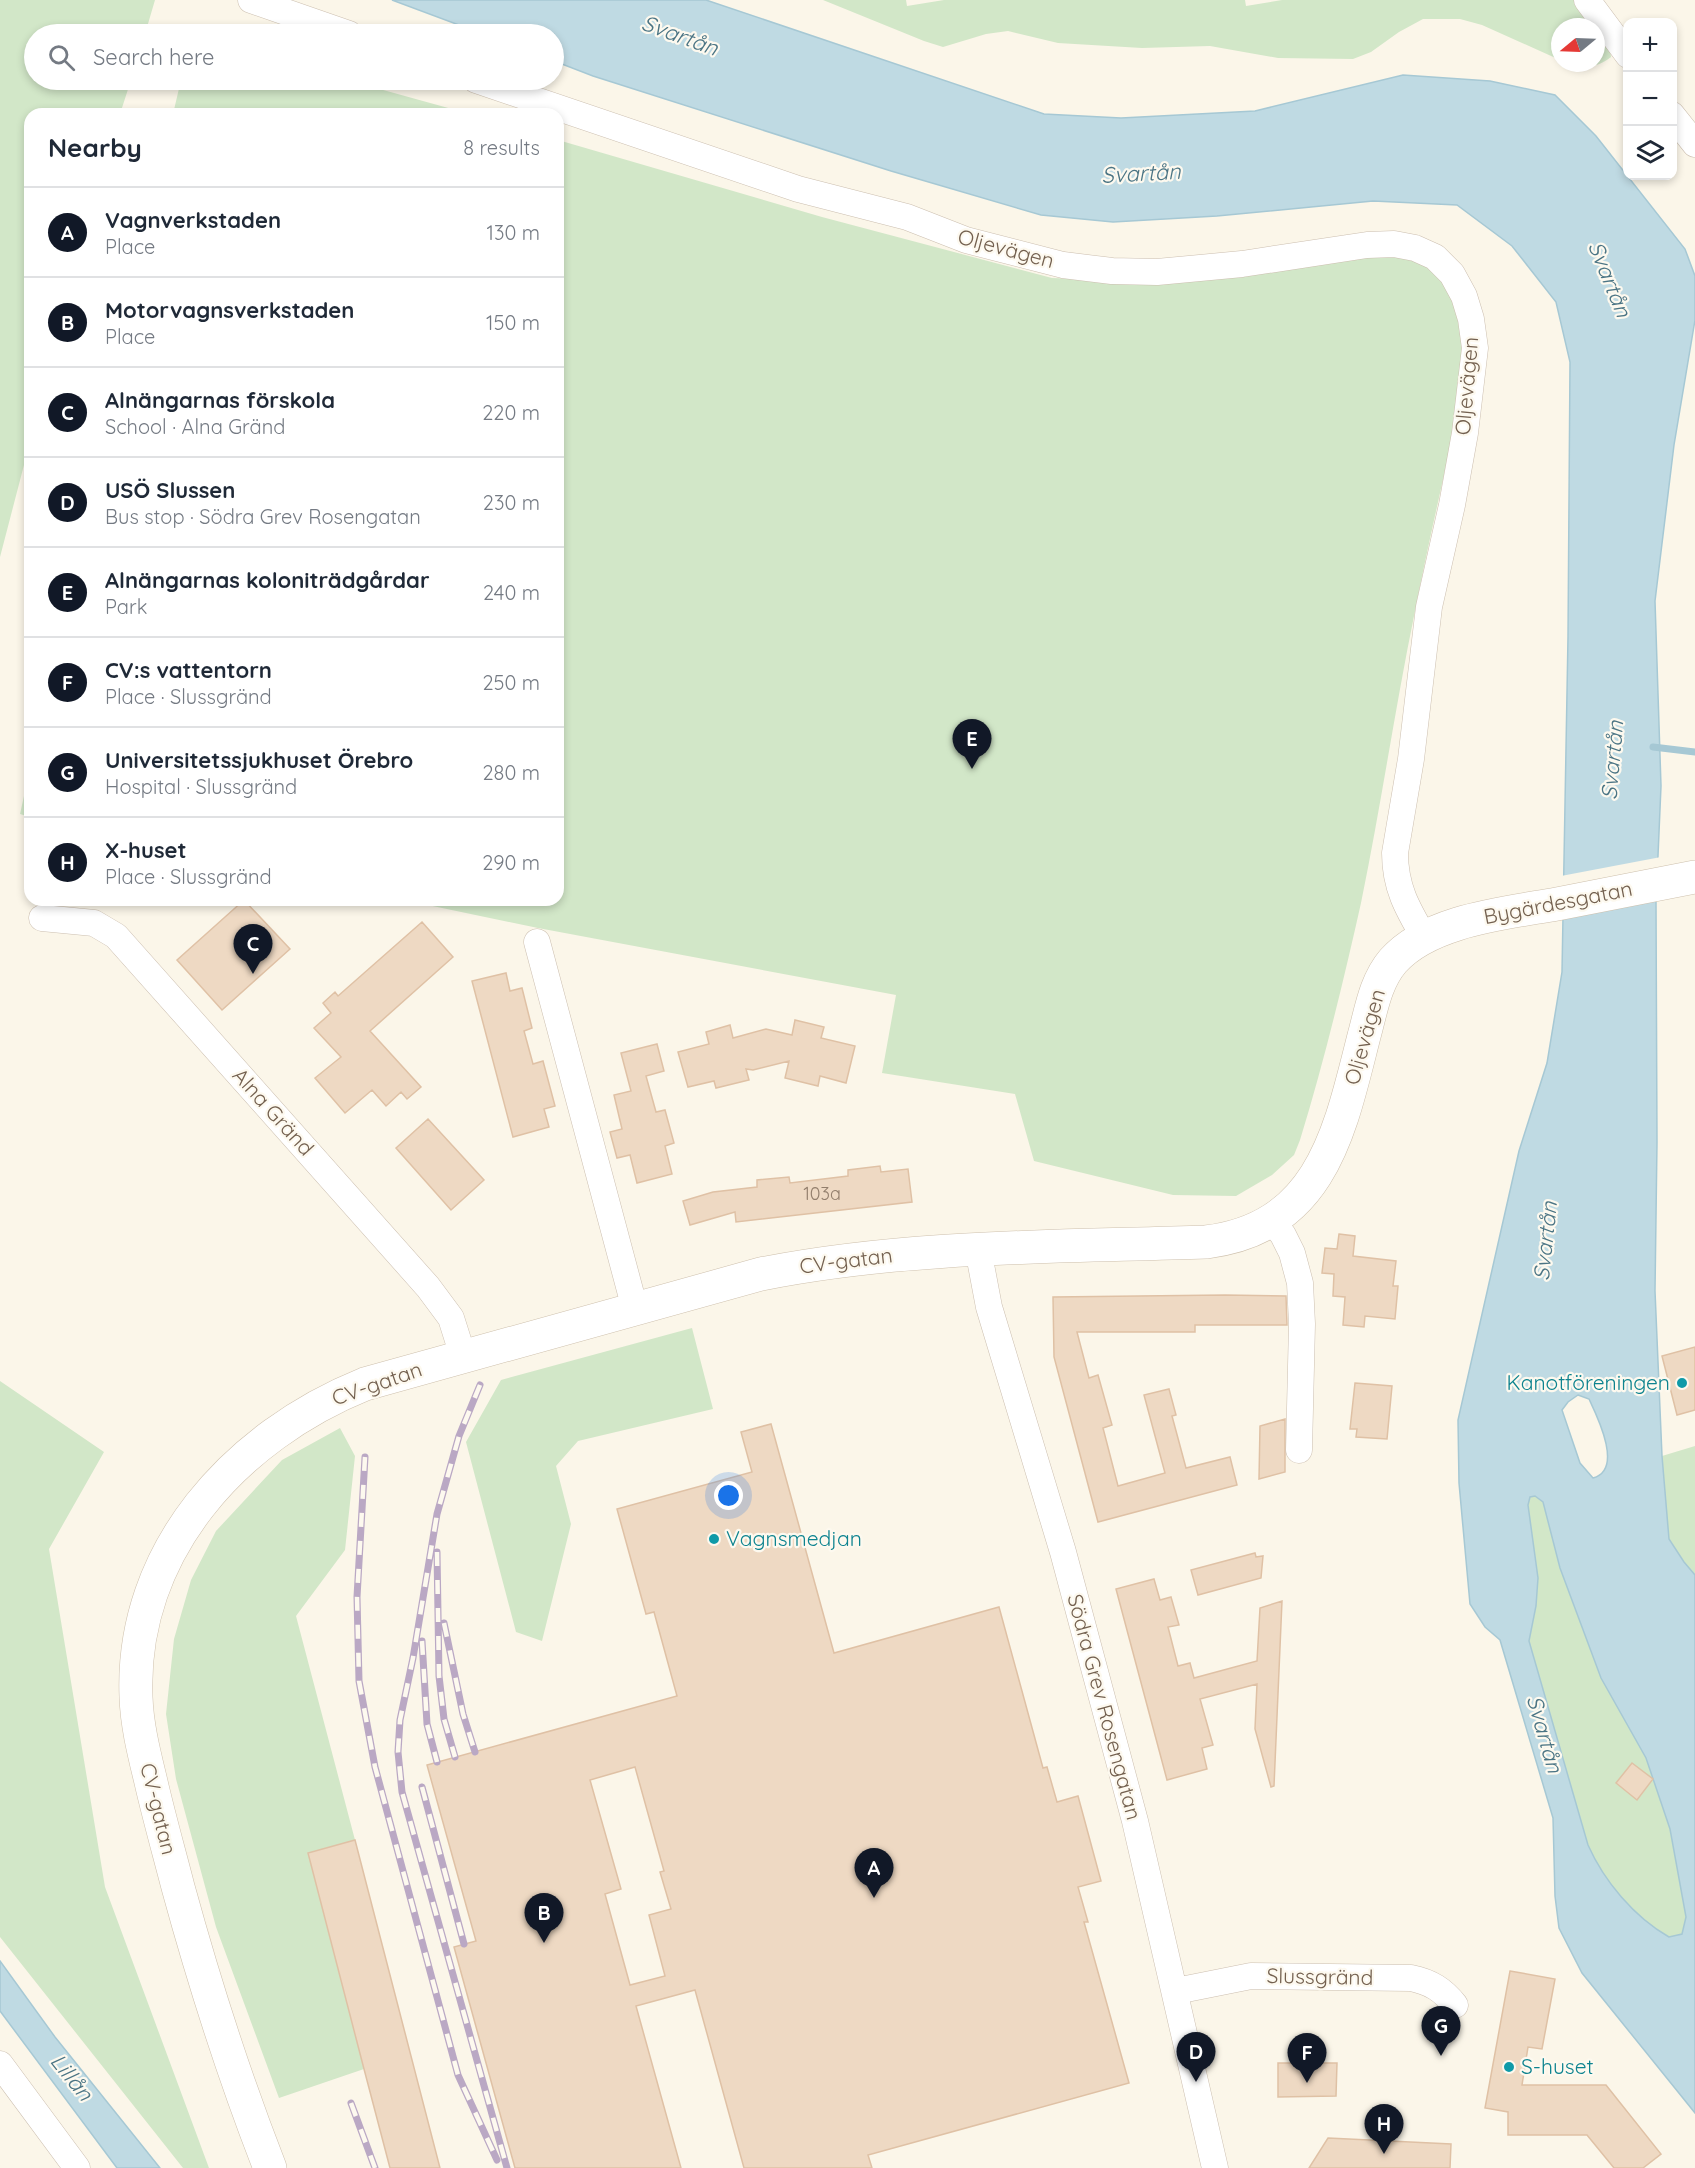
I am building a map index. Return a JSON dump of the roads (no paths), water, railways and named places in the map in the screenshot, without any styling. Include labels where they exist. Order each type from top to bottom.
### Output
[{"type":"street","points":[[251,0],[320,24]]},
{"type":"street","points":[[1587,0],[1623,48]]},
{"type":"street","name":"Oljevägen","points":[[506,90],[559,108]]},
{"type":"street","name":"Oljevägen","points":[[564,110],[798,189],[907,217],[966,240],[1063,265],[1157,272],[1242,264],[1367,245],[1394,244],[1415,248],[1435,257],[1452,274],[1464,296],[1471,319],[1475,348],[1472,386],[1452,505],[1429,607],[1411,759],[1395,853],[1400,893],[1424,937],[1394,960],[1381,979],[1339,1126],[1319,1174],[1302,1196],[1271,1219]]},
{"type":"street","points":[[1677,121],[1695,144]]},
{"type":"street","name":"Bygärdesgatan","points":[[1424,937],[1466,921],[1693,877]]},
{"type":"street","name":"Alna Gränd","points":[[42,918],[94,923],[116,936],[429,1287],[451,1318],[463,1356]]},
{"type":"street","points":[[537,942],[635,1309]]},
{"type":"street","points":[[1271,1219],[1283,1235],[1292,1253],[1300,1283],[1302,1324],[1299,1449]]},
{"type":"street","name":"CV-gatan","points":[[270,2168],[237,2079],[189,1927],[140,1735],[136,1701],[137,1666],[146,1611],[154,1584],[166,1558],[192,1515],[221,1480],[256,1447],[293,1420],[343,1393],[463,1356],[761,1274],[809,1264],[978,1249],[1206,1242],[1242,1234],[1271,1219]]},
{"type":"street","name":"Södra Grev Rosengatan","points":[[978,1249],[989,1307],[1063,1552],[1135,1821],[1176,1990],[1215,2168]]},
{"type":"street","name":"Slussgränd","points":[[1176,1990],[1251,1977],[1411,1978],[1435,1986],[1446,1994],[1455,2006]]},
{"type":"street","points":[[0,2064],[77,2168]]},
{"type":"water","name":"Svartån","points":[[392,0],[706,0],[1044,114],[1121,118],[1255,111],[1403,75],[1490,81],[1555,95],[1596,136],[1623,170],[1623,180],[1631,180],[1685,249],[1695,276],[1695,320],[1674,445],[1655,601],[1661,786],[1656,902],[1655,1291],[1662,1456],[1669,1539],[1695,1575],[1695,2113],[1582,1973],[1559,1928],[1555,1896],[1553,1818],[1500,1640],[1485,1627],[1470,1604],[1459,1483],[1458,1420],[1519,1151],[1547,1063],[1562,972],[1570,362],[1556,302],[1512,246],[1457,205],[1373,201],[1217,216],[1113,222],[1041,215],[891,171],[564,65],[564,24],[456,24]],"holes":[[[1578,1395],[1589,1399],[1606,1442],[1607,1465],[1602,1473],[1593,1478],[1580,1463],[1562,1410]],[[1535,1496],[1543,1502],[1560,1568],[1601,1678],[1646,1758],[1670,1829],[1686,1917],[1682,1934],[1669,1937],[1632,1909],[1602,1872],[1588,1845],[1529,1641],[1536,1606],[1538,1578],[1528,1505],[1530,1497]]]},
{"type":"water","name":"Lillån","points":[[0,1961],[55,2037],[160,2168],[117,2168],[0,2011]]},
{"type":"waterway","points":[[1653,747],[1695,752]]},
{"type":"railway","points":[[480,1385],[459,1436],[437,1514],[413,1658],[400,1720],[398,1752],[402,1792],[507,2168]]},
{"type":"railway","points":[[365,1457],[357,1597],[359,1681],[375,1767],[458,2075],[497,2160]]},
{"type":"railway","points":[[437,1552],[439,1676],[444,1719],[455,1757]]},
{"type":"railway","points":[[444,1623],[463,1714],[475,1752]]},
{"type":"railway","points":[[422,1641],[427,1724],[437,1762]]},
{"type":"railway","points":[[422,1787],[464,1944]]},
{"type":"railway","points":[[351,2103],[375,2168]]},
{"type":"place","name":"Alnängarnas koloniträdgårdar","points":[[972,769]]},
{"type":"place","name":"Alnängarnas förskola","points":[[253,974]]},
{"type":"place","name":"Kanotföreningen","points":[[1682,1383]]},
{"type":"place","name":"Vagnsmedjan","points":[[714,1539]]},
{"type":"place","name":"Vagnverkstaden","points":[[874,1898]]},
{"type":"place","name":"Motorvagnsverkstaden","points":[[544,1943]]},
{"type":"place","name":"Universitetssjukhuset Örebro","points":[[1441,2056]]},
{"type":"place","name":"S-huset","points":[[1509,2067]]},
{"type":"place","name":"USÖ Slussen","points":[[1196,2082]]},
{"type":"place","name":"CV:s vattentorn","points":[[1307,2083]]},
{"type":"place","name":"X-huset","points":[[1384,2154]]}]
